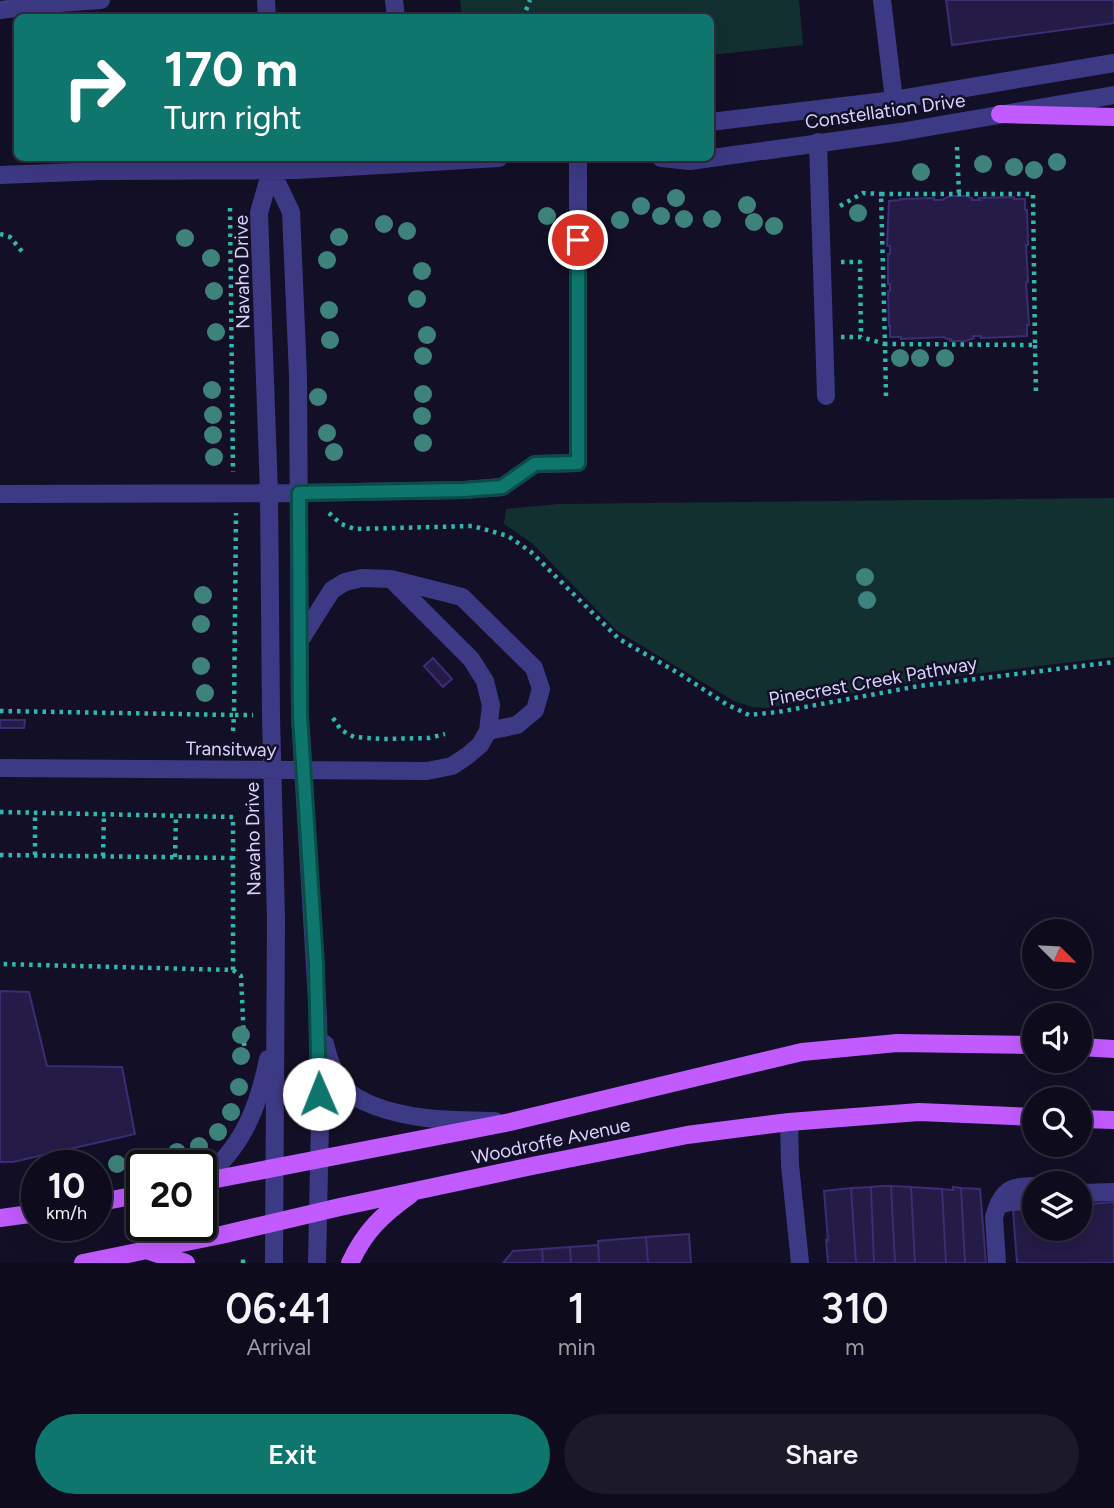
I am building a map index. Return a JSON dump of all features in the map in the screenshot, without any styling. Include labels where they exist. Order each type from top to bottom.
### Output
[{"type":"main road","points":[[1000,114],[1114,117]]},
{"type":"main road","name":"Woodroffe Avenue","points":[[217,1179],[510,1122],[802,1052],[897,1043],[1022,1045]]},
{"type":"main road","points":[[1092,1048],[1114,1049]]},
{"type":"main road","name":"Woodroffe Avenue","points":[[83,1263],[687,1135],[789,1122],[919,1112],[1022,1116]]},
{"type":"main road","points":[[1092,1119],[1114,1120]]},
{"type":"main road","points":[[349,1263],[370,1228],[391,1208],[416,1191]]},
{"type":"main road","points":[[0,1218],[21,1215]]},
{"type":"main road","points":[[146,1250],[186,1263]]},
{"type":"street","points":[[0,10],[101,0]]},
{"type":"street","points":[[882,0],[894,100]]},
{"type":"street","name":"Constellation Drive","points":[[714,122],[894,100],[1114,63]]},
{"type":"street","name":"Constellation Drive","points":[[714,157],[900,132],[1114,95]]},
{"type":"street","points":[[818,142],[826,396]]},
{"type":"street","points":[[0,175],[272,164],[297,170],[398,161]]},
{"type":"street","points":[[0,494],[464,490],[502,487],[535,464],[578,463],[578,161]]},
{"type":"street","points":[[272,164],[291,212],[298,375],[300,716],[318,1017],[317,1263]]},
{"type":"street","name":"Navaho Drive","points":[[272,164],[259,213],[269,492],[276,905],[274,1263]]},
{"type":"street","points":[[301,639],[332,590],[345,582],[362,578],[391,579],[462,597],[534,668],[541,689],[535,710],[517,725],[488,731],[491,705],[485,681],[471,659],[391,579]]},
{"type":"street","name":"Transitway","points":[[0,768],[427,771],[452,766],[467,757],[480,745],[488,731]]},
{"type":"street","points":[[318,1017],[330,1063],[343,1087],[355,1097],[394,1113],[417,1118],[510,1122]]},
{"type":"street","points":[[217,1168],[230,1154],[248,1125],[265,1076],[276,1021]]},
{"type":"street","points":[[789,1122],[790,1164],[800,1263]]},
{"type":"street","points":[[997,1263],[994,1217],[1003,1194],[1014,1187],[1022,1187]]},
{"type":"street","points":[[1092,1193],[1114,1192]]},
{"type":"street","points":[[998,1205],[1022,1201]]},
{"type":"path","points":[[957,147],[959,194]]},
{"type":"path","points":[[821,211],[834,210],[863,193],[1033,194],[1036,394]]},
{"type":"path","points":[[881,194],[886,396]]},
{"type":"path","points":[[230,208],[233,472]]},
{"type":"path","points":[[0,234],[10,237],[25,255]]},
{"type":"path","points":[[822,261],[860,262],[862,337]]},
{"type":"path","points":[[825,337],[862,337],[885,344],[1035,345]]},
{"type":"path","name":"Pinecrest Creek Pathway","points":[[327,511],[341,524],[355,529],[473,526],[508,536],[531,552],[620,639],[726,704],[749,715],[919,686],[1114,662]]},
{"type":"path","points":[[233,731],[236,512]]},
{"type":"path","points":[[0,711],[253,715]]},
{"type":"path","points":[[333,718],[341,730],[354,737],[429,738],[445,734]]},
{"type":"path","points":[[0,812],[233,817],[233,970]]},
{"type":"path","points":[[35,812],[35,855]]},
{"type":"path","points":[[103,856],[104,814]]},
{"type":"path","points":[[176,816],[176,857]]},
{"type":"path","points":[[0,855],[233,858]]},
{"type":"path","points":[[0,964],[233,970],[241,976],[246,1075]]},
{"type":"green space","points":[[460,0],[799,0],[803,45],[714,55],[714,14],[462,14]]},
{"type":"green space","points":[[1114,498],[1114,657],[932,679],[768,708],[752,707],[734,701],[617,631],[533,544],[504,524],[506,509],[558,504]]},
{"type":"building","points":[[946,0],[1114,0],[1114,23],[952,45]]},
{"type":"building","points":[[950,196],[965,196],[972,200],[1014,197],[1025,199],[1028,245],[1027,336],[973,336],[974,338],[966,341],[950,341],[951,339],[944,337],[890,337],[890,246],[887,246],[889,201],[934,198],[942,200]]},
{"type":"building","points":[[433,658],[452,679],[443,687],[424,666]]},
{"type":"building","points":[[0,720],[25,720],[24,728],[0,728]]},
{"type":"building","points":[[0,991],[29,992],[47,1066],[122,1067],[135,1134],[65,1150],[21,1150],[21,1160],[0,1162]]},
{"type":"building","points":[[891,1186],[895,1263],[874,1263],[871,1187]]},
{"type":"building","points":[[891,1186],[911,1187],[915,1263],[895,1263]]},
{"type":"building","points":[[871,1187],[874,1263],[856,1263],[851,1188]]},
{"type":"building","points":[[911,1187],[942,1189],[946,1263],[915,1263]]},
{"type":"building","points":[[953,1187],[961,1188],[965,1263],[946,1263],[942,1189],[953,1190]]},
{"type":"building","points":[[851,1188],[856,1263],[828,1263],[824,1191]]},
{"type":"building","points":[[961,1188],[980,1189],[986,1263],[965,1263]]},
{"type":"building","points":[[1114,1202],[1114,1263],[1017,1263],[1013,1210],[1022,1209],[1022,1241],[1092,1241],[1092,1204]]},
{"type":"building","points":[[689,1234],[691,1263],[648,1263],[646,1237]]},
{"type":"building","points":[[646,1237],[648,1263],[599,1263],[598,1241]]},
{"type":"building","points":[[598,1245],[599,1263],[571,1263],[570,1247]]},
{"type":"building","points":[[570,1247],[571,1263],[543,1263],[542,1249]]},
{"type":"building","points":[[542,1249],[543,1263],[503,1263],[513,1251]]},
{"type":"route","points":[[319,1094],[313,902],[300,716],[299,493],[502,487],[535,464],[578,463],[578,240]]}]
